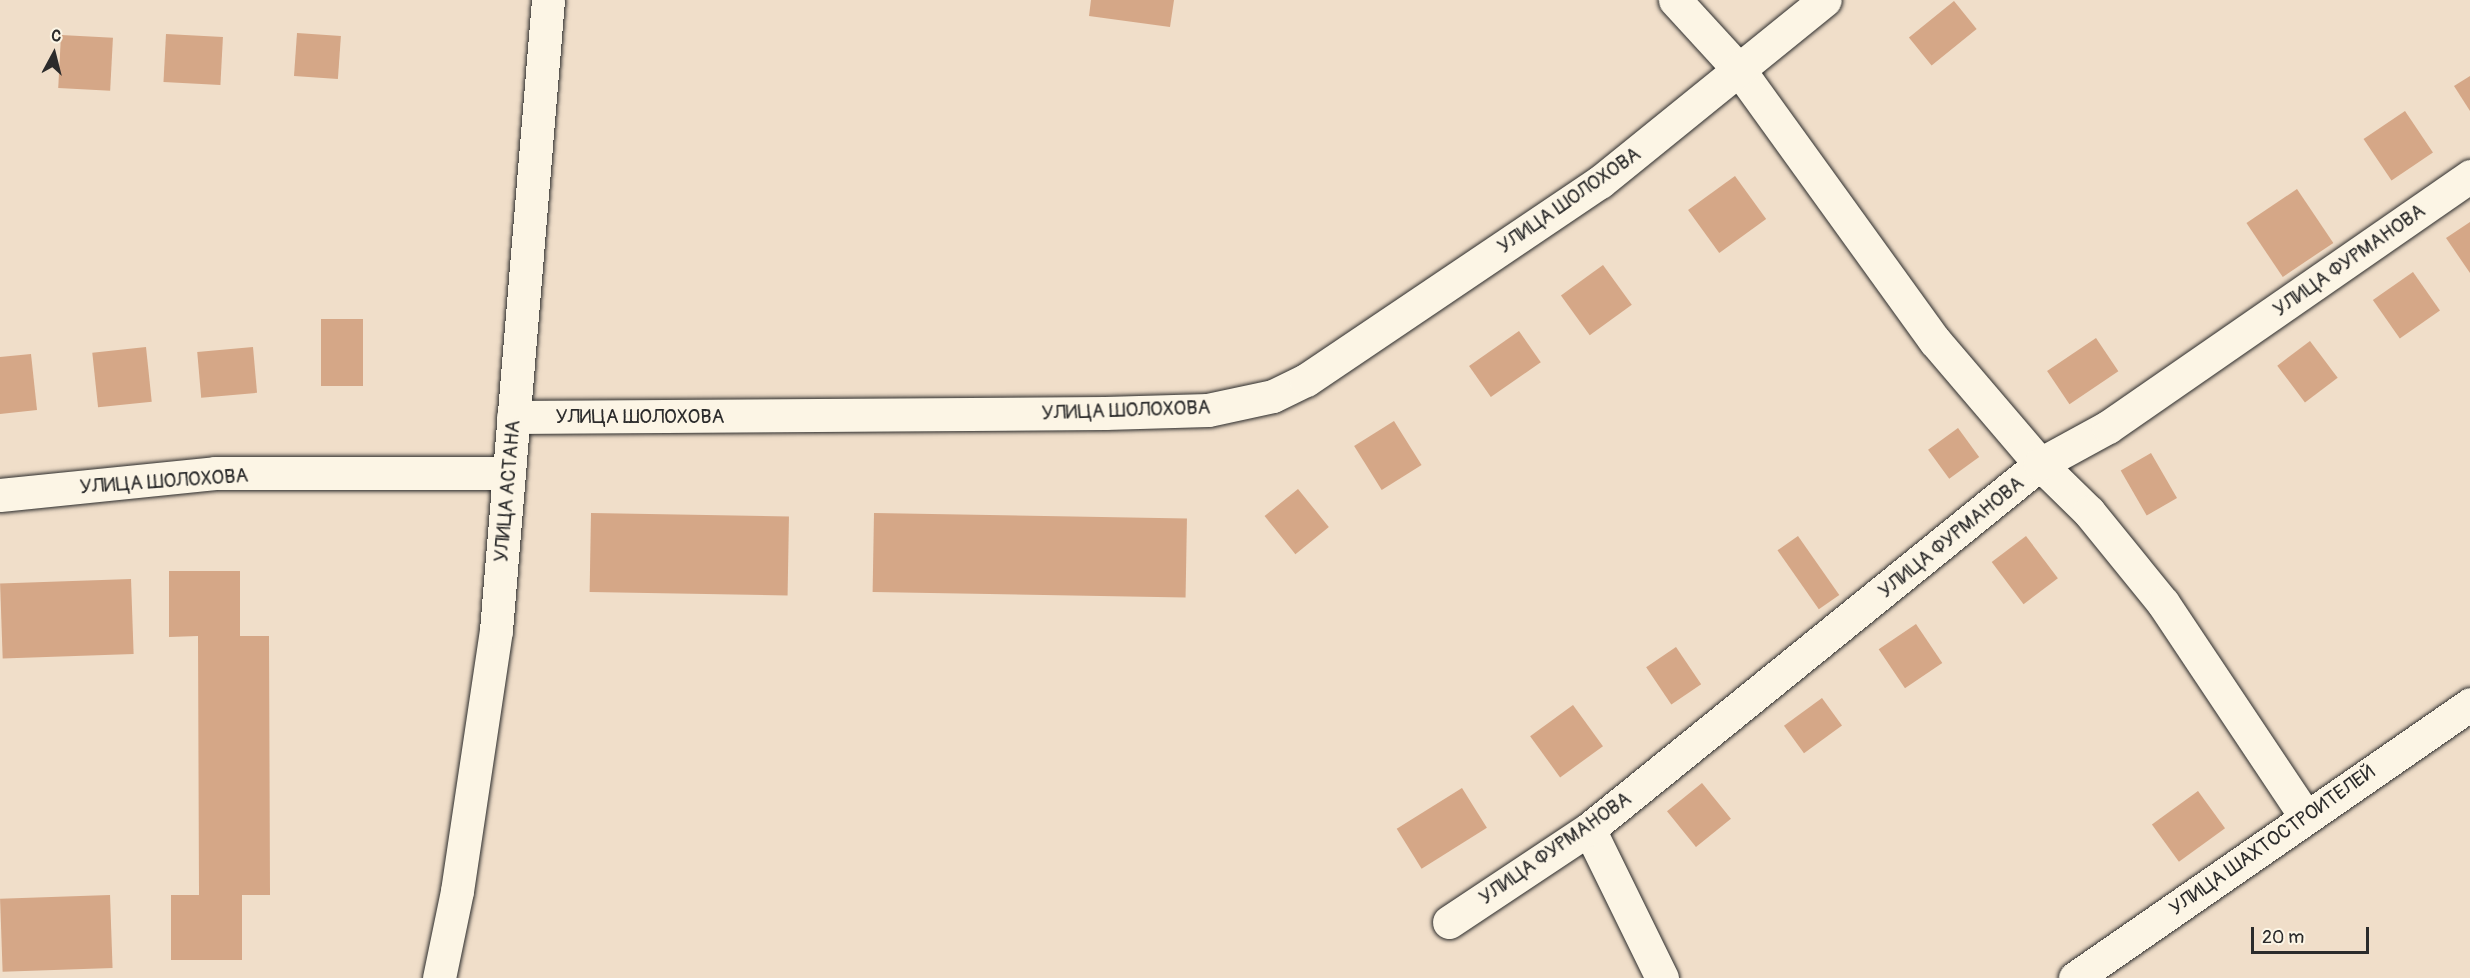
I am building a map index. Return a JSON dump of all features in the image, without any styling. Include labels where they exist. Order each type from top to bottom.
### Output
[{"type":"street","name":"УЛИЦА АСТАНА","points":[[439,978],[457,891],[496,630],[507,473],[548,0]]},
{"type":"street","points":[[1675,0],[1740,71],[1877,266],[2040,464],[2089,512],[2163,603],[2305,816]]},
{"type":"street","name":"УЛИЦА ШОЛОХОВА","points":[[513,417],[1208,410],[1273,396],[1306,380],[1600,182],[1825,0]]},
{"type":"street","name":"УЛИЦА ФУРМАНОВА","points":[[1449,922],[1589,830],[2040,464],[2108,428],[2470,176]]},
{"type":"street","name":"УЛИЦА ШОЛОХОВА","points":[[0,495],[215,473],[507,473]]},
{"type":"street","name":"УЛИЦА ШАХТОСТРОИТЕЛЕЙ","points":[[2075,978],[2305,816],[2470,704]]},
{"type":"street","points":[[1589,830],[1662,978]]},
{"type":"building","points":[[1091,0],[1174,0],[1170,27],[1089,16]]},
{"type":"building","points":[[1954,1],[1977,29],[1932,65],[1909,38]]},
{"type":"building","points":[[297,33],[341,36],[338,79],[294,76]]},
{"type":"building","points":[[166,34],[223,37],[220,85],[163,82]]},
{"type":"building","points":[[61,35],[113,38],[110,91],[58,88]]},
{"type":"building","points":[[2470,76],[2470,111],[2454,86]]},
{"type":"building","points":[[2405,111],[2433,152],[2392,180],[2364,139]]},
{"type":"building","points":[[1735,176],[1766,219],[1719,253],[1688,210]]},
{"type":"building","points":[[2297,189],[2333,243],[2283,277],[2246,223]]},
{"type":"building","points":[[2470,222],[2470,273],[2446,238]]},
{"type":"building","points":[[1603,265],[1632,305],[1590,335],[1561,296]]},
{"type":"building","points":[[2413,272],[2440,311],[2400,339],[2373,300]]},
{"type":"building","points":[[321,319],[363,319],[363,386],[321,386]]},
{"type":"building","points":[[1519,331],[1541,362],[1491,397],[1469,366]]},
{"type":"building","points":[[2096,338],[2118,371],[2069,404],[2047,371]]},
{"type":"building","points":[[2310,341],[2338,378],[2305,402],[2277,366]]},
{"type":"building","points":[[146,347],[152,402],[98,407],[92,353]]},
{"type":"building","points":[[253,347],[257,393],[201,398],[197,352]]},
{"type":"building","points":[[31,354],[37,410],[0,414],[0,357]]},
{"type":"building","points":[[1394,421],[1422,465],[1382,490],[1354,446]]},
{"type":"building","points":[[1958,428],[1979,457],[1949,479],[1928,450]]},
{"type":"building","points":[[2151,453],[2177,498],[2147,516],[2121,471]]},
{"type":"building","points":[[1298,489],[1329,527],[1295,554],[1265,516]]},
{"type":"building","points":[[591,513],[789,516],[788,595],[590,592]]},
{"type":"building","points":[[874,513],[1187,518],[1186,597],[873,592]]},
{"type":"building","points":[[1798,536],[1839,595],[1819,609],[1778,550]]},
{"type":"building","points":[[2026,536],[2058,578],[2024,604],[1992,562]]},
{"type":"building","points":[[169,571],[240,571],[240,636],[269,636],[270,895],[242,895],[242,960],[171,960],[171,895],[199,895],[198,636],[169,637]]},
{"type":"building","points":[[131,579],[134,654],[3,659],[0,584]]},
{"type":"building","points":[[1916,624],[1942,663],[1905,688],[1879,649]]},
{"type":"building","points":[[1676,647],[1701,684],[1671,704],[1646,667]]},
{"type":"building","points":[[1822,698],[1842,726],[1804,753],[1784,726]]},
{"type":"building","points":[[1573,705],[1603,746],[1560,777],[1530,736]]},
{"type":"building","points":[[1702,783],[1731,819],[1696,847],[1667,811]]},
{"type":"building","points":[[1462,788],[1487,828],[1422,869],[1397,829]]},
{"type":"building","points":[[2198,791],[2225,828],[2179,862],[2152,825]]},
{"type":"building","points":[[110,895],[113,968],[3,972],[0,899]]}]
